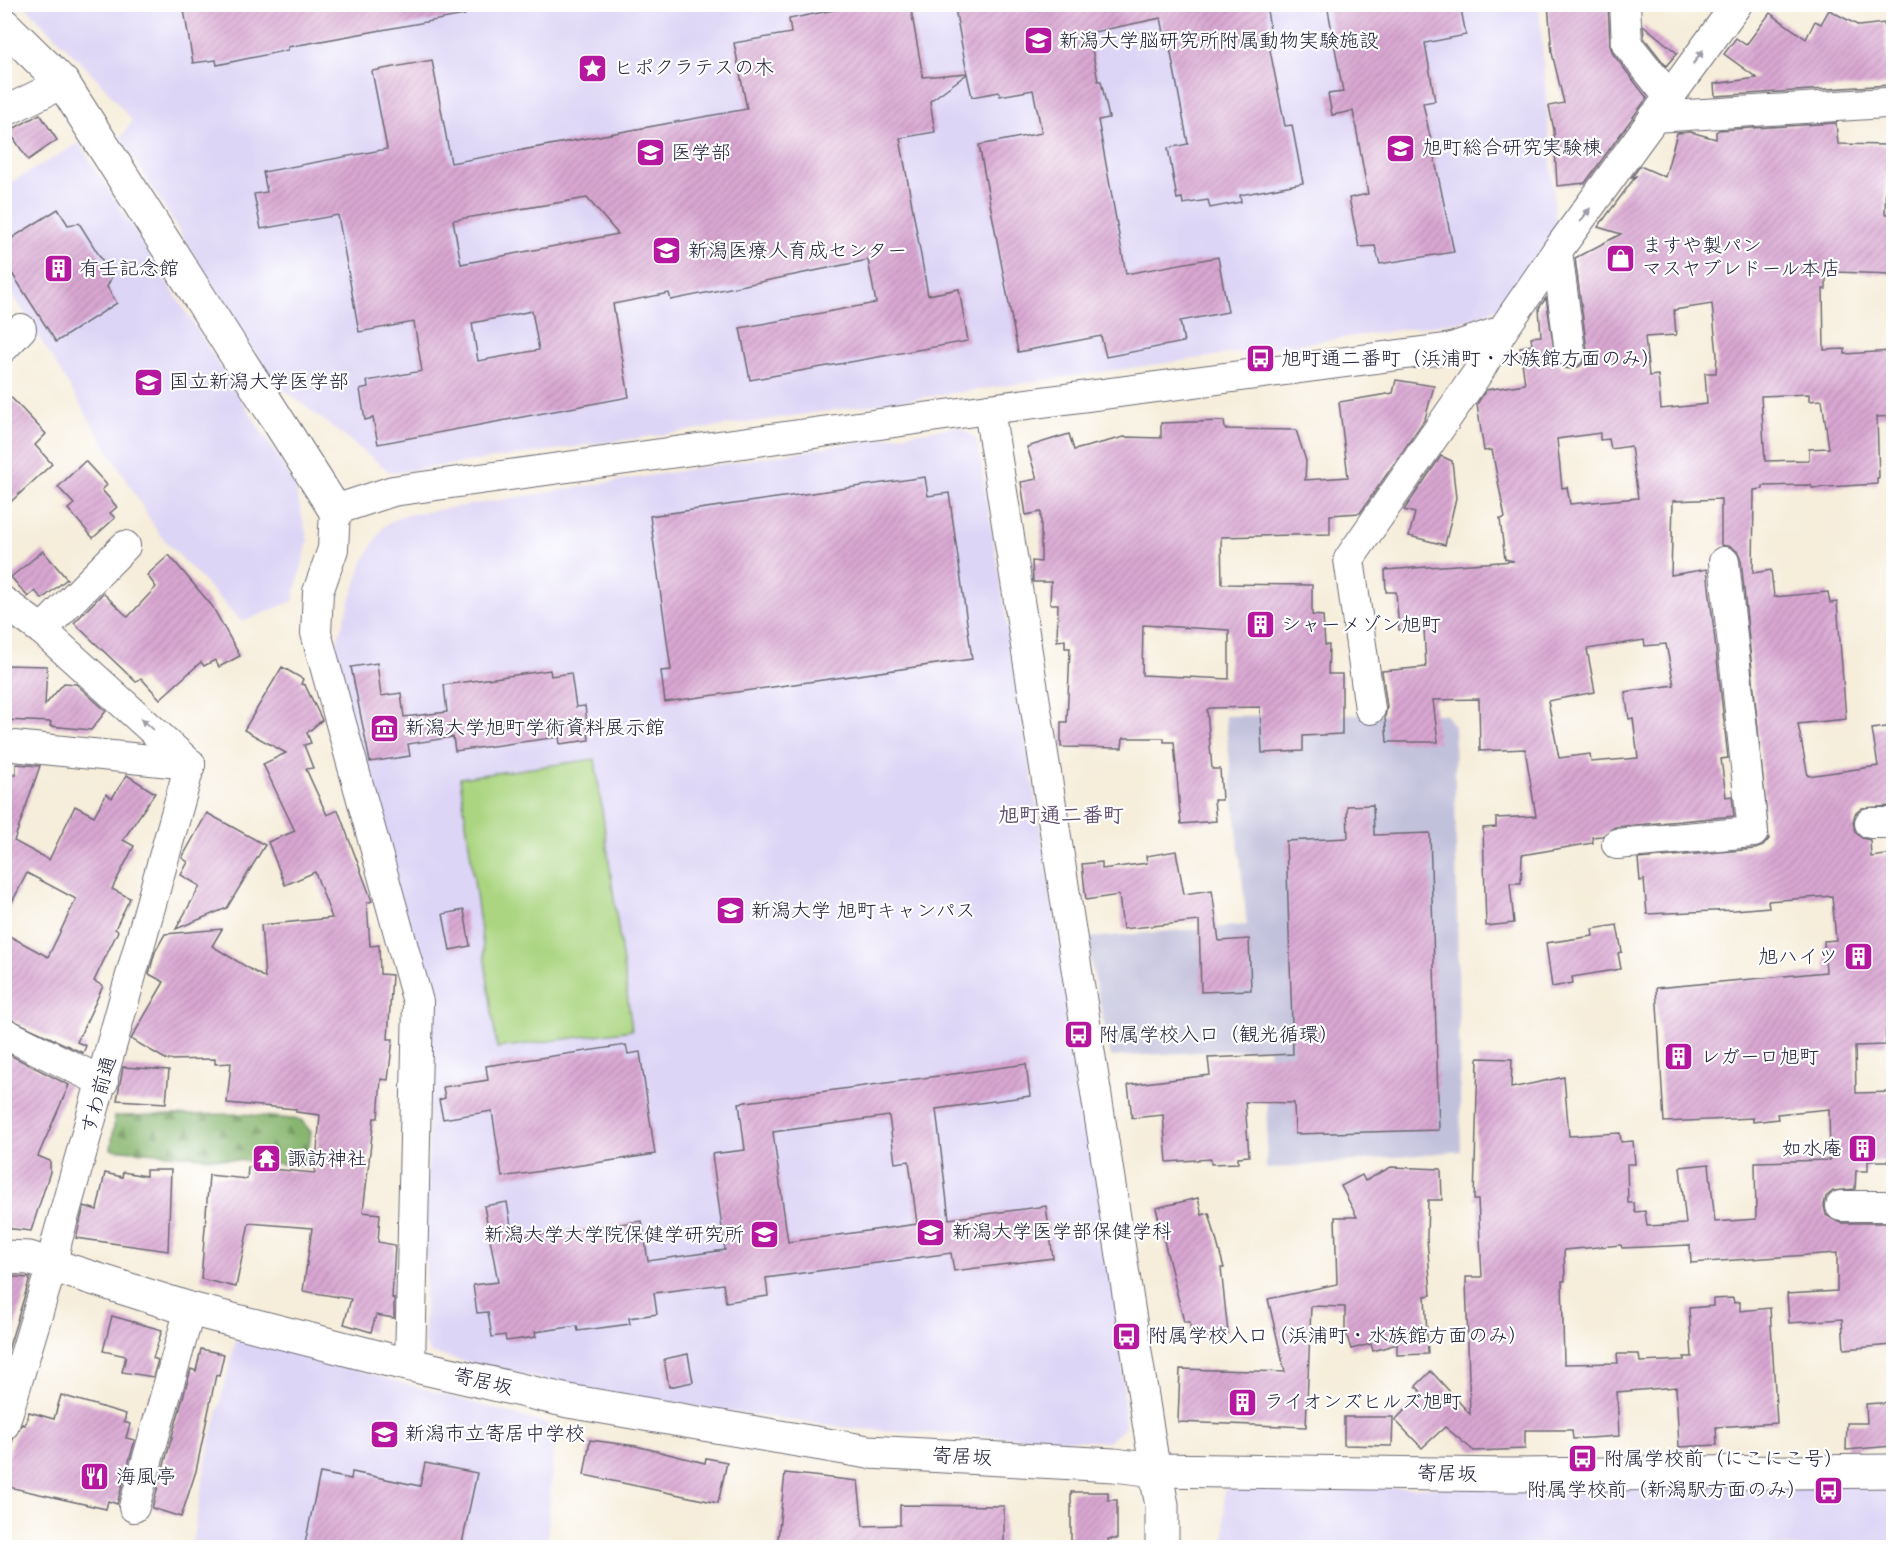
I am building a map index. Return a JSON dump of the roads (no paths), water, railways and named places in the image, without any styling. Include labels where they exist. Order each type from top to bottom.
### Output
[{"type":"street","points":[[1625,4],[1627,44],[1661,107]]},
{"type":"street","points":[[1370,709],[1349,559],[1479,371],[1502,332],[1557,251],[1632,152],[1661,107],[1737,4]]},
{"type":"street","points":[[4,25],[63,83],[335,510],[333,549],[318,592],[316,633],[418,1002],[410,1365]]},
{"type":"street","points":[[4,112],[63,83]]},
{"type":"street","points":[[1661,107],[1886,103]]},
{"type":"street","points":[[1557,251],[1570,352]]},
{"type":"street","points":[[335,510],[393,490],[1452,348],[1502,332]]},
{"type":"street","points":[[989,409],[1162,1505],[1162,1548]]},
{"type":"street","points":[[42,630],[125,546]]},
{"type":"street","points":[[1617,844],[1754,832],[1724,562]]},
{"type":"street","points":[[4,602],[42,630],[190,764]]},
{"type":"street","points":[[4,745],[190,764]]},
{"type":"street","name":"すわ前通","points":[[4,1425],[16,1347],[52,1265],[57,1240],[190,764]]},
{"type":"street","points":[[4,1033],[103,1082]]},
{"type":"street","points":[[1841,1206],[1893,1206]]},
{"type":"street","name":"寄居坂","points":[[4,1257],[29,1258],[190,1309],[410,1365],[568,1401],[868,1452],[1114,1465],[1155,1470],[1508,1475],[1893,1471]]},
{"type":"street","points":[[134,1507],[190,1309]]},
{"type":"place","name":"新潟大学脳研究所附属動物実験施設","points":[[1038,41]]},
{"type":"place","name":"ヒポクラテスの木","points":[[593,68]]},
{"type":"place","name":"旭町総合研究実験棟","points":[[1401,148]]},
{"type":"place","name":"医学部","points":[[650,153]]},
{"type":"place","name":"新潟医療人育成センター","points":[[667,251]]},
{"type":"place","name":"ますや製パン マスヤブレドール本店","points":[[1621,258]]},
{"type":"place","name":"有壬記念館","points":[[58,269]]},
{"type":"place","name":"旭町通二番町（浜浦町・水族館方面のみ）","points":[[1260,359]]},
{"type":"place","name":"国立新潟大学医学部","points":[[148,382]]},
{"type":"place","name":"シャーメゾン旭町","points":[[1260,625]]},
{"type":"place","name":"新潟大学旭町学術資料展示館","points":[[384,728]]},
{"type":"place","name":"新潟大学 旭町キャンパス","points":[[730,911]]},
{"type":"place","name":"旭ハイツ","points":[[1859,957]]},
{"type":"place","name":"附属学校入口（観光循環）","points":[[1078,1035]]},
{"type":"place","name":"レガーロ旭町","points":[[1679,1057]]},
{"type":"place","name":"如水庵","points":[[1863,1149]]},
{"type":"place","name":"諏訪神社","points":[[266,1159]]},
{"type":"place","name":"新潟大学医学部保健学科","points":[[931,1232]]},
{"type":"place","name":"新潟大学大学院保健学研究所","points":[[765,1235]]},
{"type":"place","name":"附属学校入口（浜浦町・水族館方面のみ）","points":[[1127,1336]]},
{"type":"place","name":"ライオンズヒルズ旭町","points":[[1243,1402]]},
{"type":"place","name":"新潟市立寄居中学校","points":[[384,1434]]},
{"type":"place","name":"附属学校前（にこにこ号）","points":[[1583,1459]]},
{"type":"place","name":"海風亭","points":[[95,1477]]},
{"type":"place","name":"附属学校前（新潟駅方面のみ）","points":[[1828,1490]]},
{"type":"district","name":"旭町通二番町","points":[[1061,815]]}]
